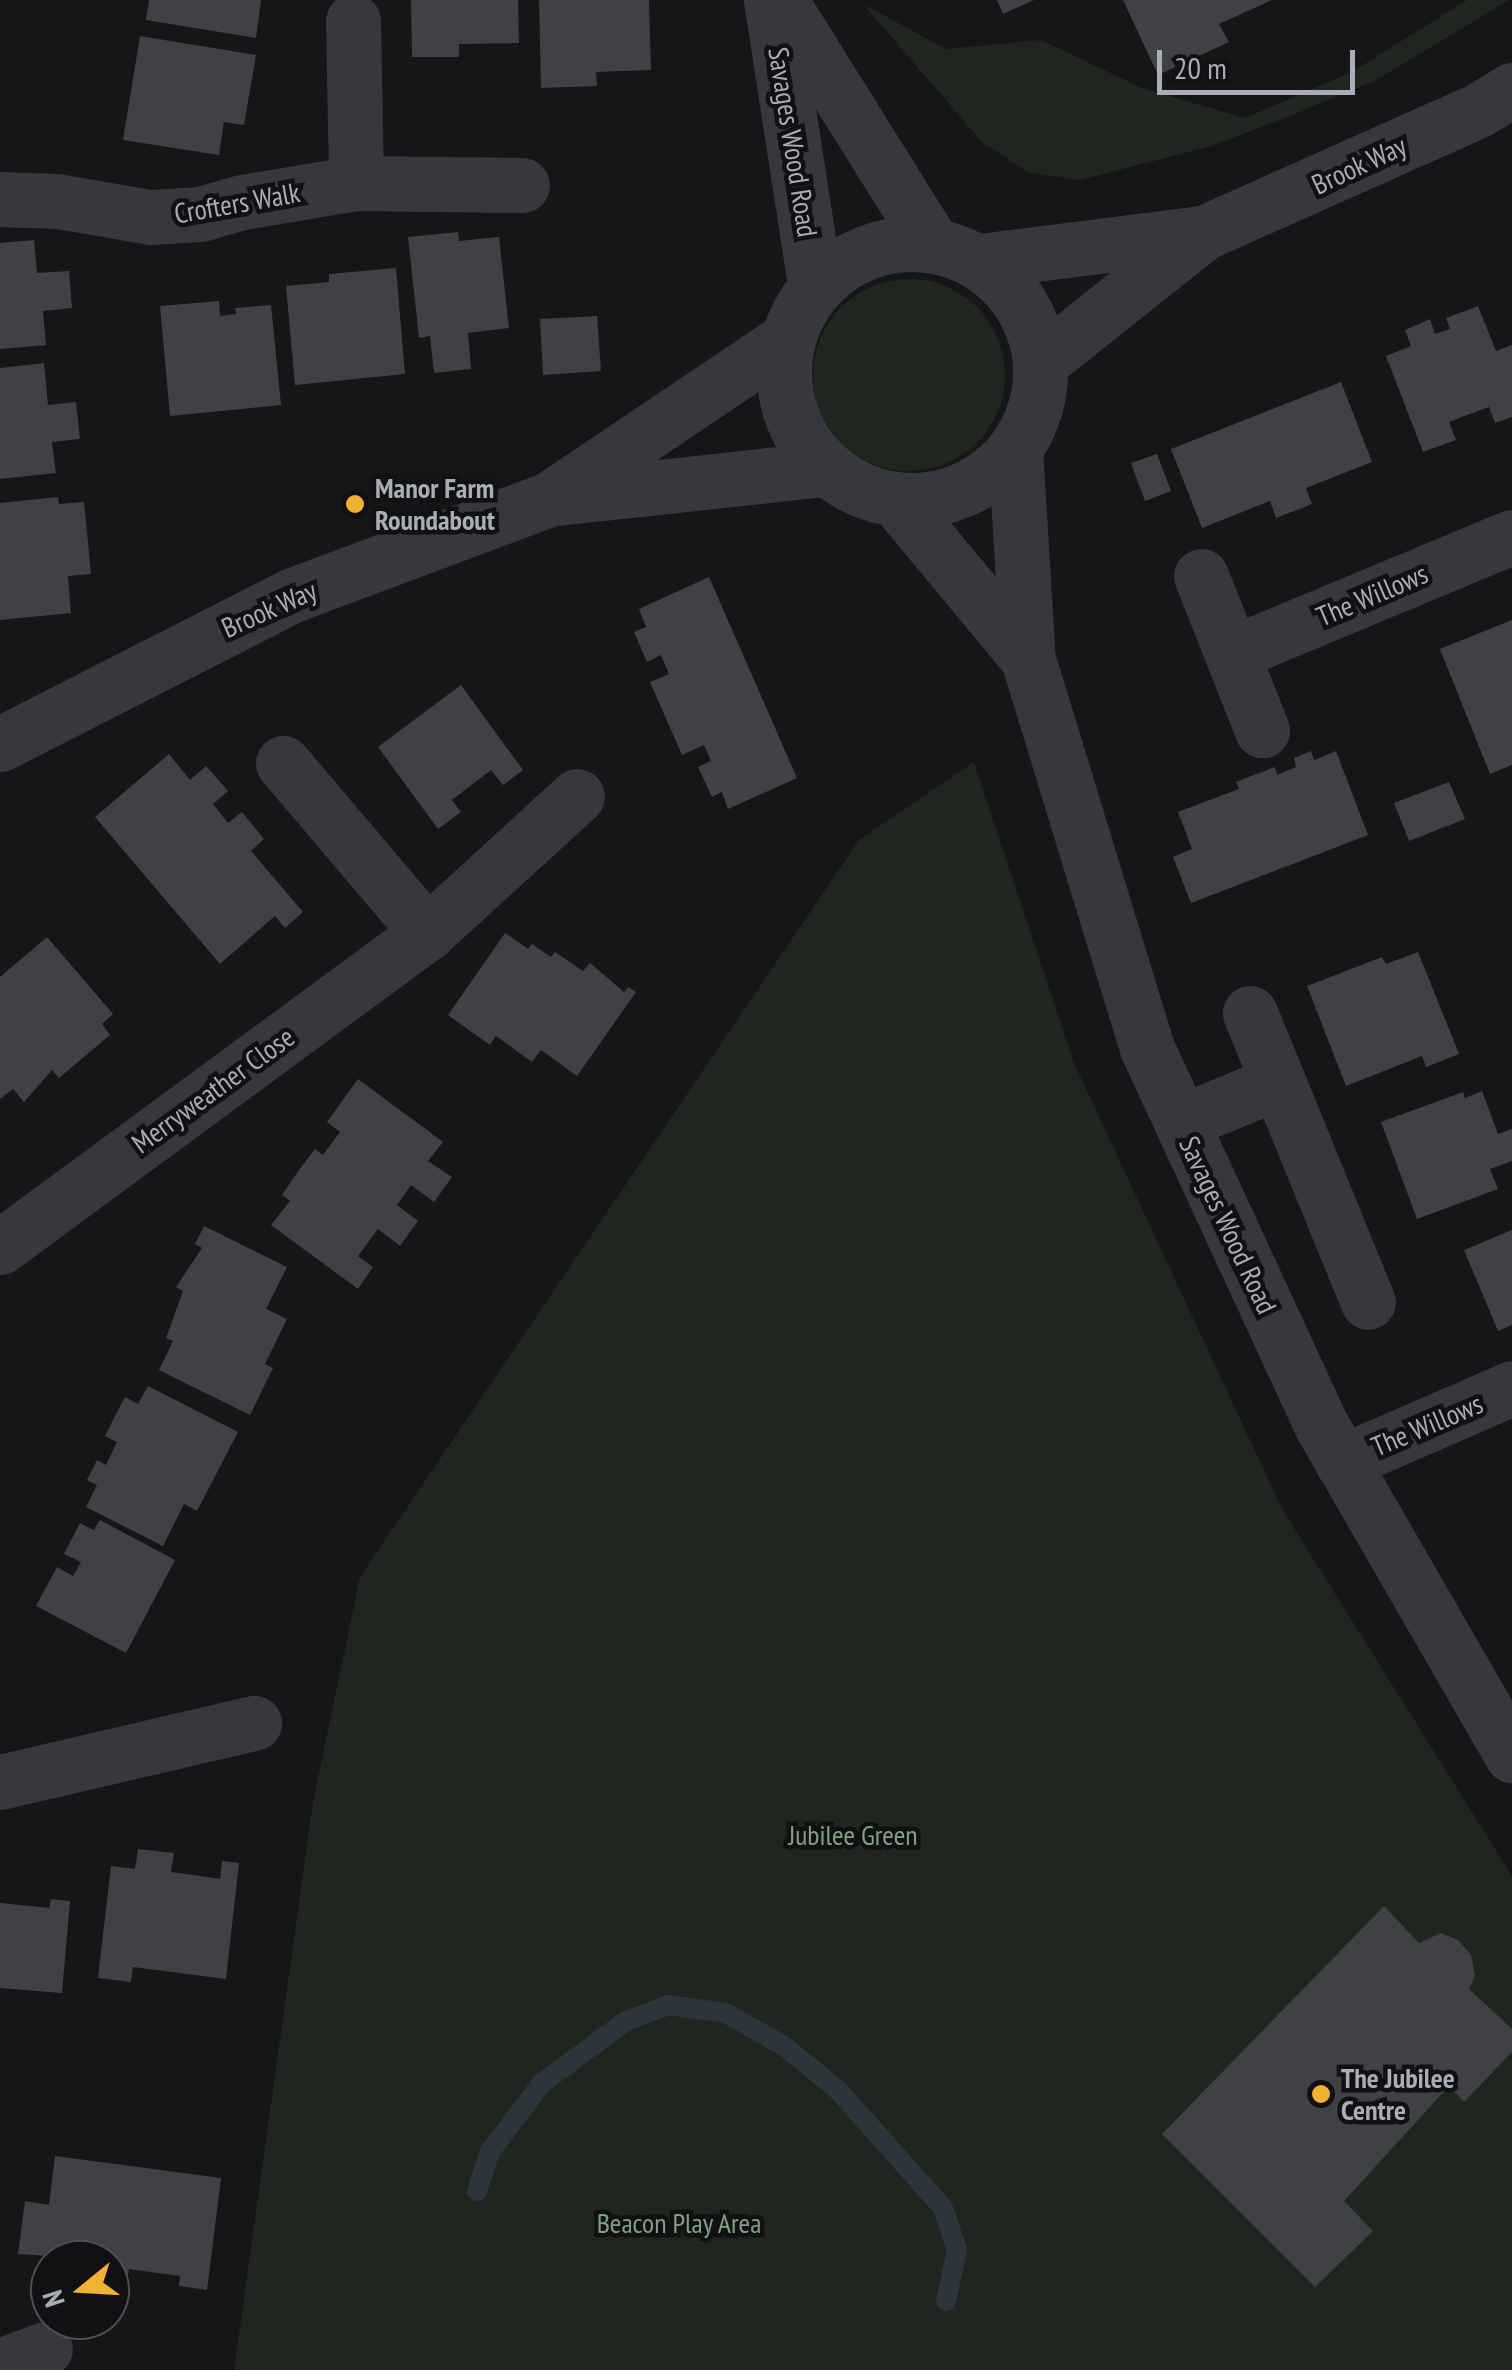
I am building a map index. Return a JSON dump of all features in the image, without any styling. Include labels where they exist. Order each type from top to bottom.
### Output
[{"type":"street","name":"Savages Wood Road","points":[[771,0],[816,285]]},
{"type":"street","name":"Savages Wood Road","points":[[780,0],[956,252]]},
{"type":"street","points":[[353,21],[356,183]]},
{"type":"street","name":"Brook Way","points":[[1040,362],[1204,233],[1478,110],[1512,90]]},
{"type":"street","name":"Crofters Walk","points":[[0,199],[57,201],[150,217],[200,214],[242,202],[356,183],[522,185]]},
{"type":"street","name":"Brook Way","points":[[956,252],[1204,233]]},
{"type":"street","points":[[889,244],[956,252],[1011,288],[1031,323],[1040,362],[1036,408],[1015,450],[982,480],[942,498],[897,501],[859,490],[826,468],[798,431],[783,386],[786,340],[816,285],[849,258],[889,244]]},
{"type":"street","name":"Brook Way","points":[[0,744],[290,596],[549,499],[786,340]]},
{"type":"street","name":"Savages Wood Road","points":[[1015,450],[1028,659],[1147,1048],[1342,1462],[1512,1755]]},
{"type":"street","name":"Brook Way","points":[[549,499],[826,468]]},
{"type":"street","name":"Savages Wood Road","points":[[897,501],[1028,659]]},
{"type":"street","name":"The Willows","points":[[1233,652],[1512,536]]},
{"type":"street","points":[[1201,576],[1262,730]]},
{"type":"street","points":[[283,763],[427,933]]},
{"type":"street","name":"Merryweather Close","points":[[0,1247],[427,933],[577,796]]},
{"type":"street","points":[[1250,1013],[1368,1302]]},
{"type":"street","points":[[1180,1122],[1278,1082]]},
{"type":"street","name":"The Willows","points":[[1342,1462],[1512,1388]]},
{"type":"street","points":[[0,1782],[254,1723]]},
{"type":"green space","points":[[1467,0],[1509,0],[1378,79],[1288,117],[1208,147],[1080,180],[1029,173],[982,142],[863,4],[946,49],[1041,40],[1142,88],[1245,118],[1352,72]]},
{"type":"green space","points":[[909,279],[946,287],[977,307],[997,338],[1005,375],[997,412],[977,443],[946,463],[909,471],[872,463],[841,443],[821,412],[813,375],[821,338],[841,307],[872,287]]},
{"type":"green space","name":"Jubilee Green","points":[[974,762],[1075,1065],[1282,1509],[1512,1876],[1512,2370],[234,2370],[313,1802],[360,1577],[859,840]]},
{"type":"building","points":[[149,0],[261,0],[256,38],[146,20]]},
{"type":"building","points":[[411,0],[518,0],[519,43],[459,44],[459,57],[412,57]]},
{"type":"building","points":[[539,0],[649,0],[651,70],[596,72],[597,86],[541,88]]},
{"type":"building","points":[[997,0],[1034,0],[1003,14]]},
{"type":"building","points":[[1123,0],[1272,0],[1219,24],[1229,42],[1158,75]]},
{"type":"building","points":[[140,36],[256,55],[244,125],[224,122],[219,155],[123,140]]},
{"type":"building","points":[[458,232],[459,241],[499,237],[509,328],[468,333],[471,369],[434,373],[430,336],[419,338],[408,237]]},
{"type":"building","points":[[34,240],[37,273],[69,271],[72,308],[43,311],[46,345],[0,349],[0,243]]},
{"type":"building","points":[[396,268],[405,374],[295,385],[286,286],[329,282],[329,274]]},
{"type":"building","points":[[219,301],[220,316],[236,314],[235,308],[271,305],[281,405],[170,416],[160,306]]},
{"type":"building","points":[[1478,306],[1496,351],[1512,345],[1512,417],[1495,423],[1489,407],[1449,422],[1456,440],[1423,452],[1386,356],[1411,346],[1405,330],[1430,319],[1435,334],[1450,329],[1446,318]]},
{"type":"building","points":[[597,316],[601,371],[543,375],[540,319]]},
{"type":"building","points":[[44,363],[48,405],[76,402],[80,439],[52,442],[56,473],[0,479],[0,368]]},
{"type":"building","points":[[1341,382],[1372,462],[1306,488],[1312,504],[1276,518],[1270,501],[1202,528],[1171,449]]},
{"type":"building","points":[[1157,454],[1171,491],[1145,501],[1131,463]]},
{"type":"building","points":[[58,497],[59,504],[84,502],[91,574],[68,576],[71,613],[0,620],[0,503]]},
{"type":"building","points":[[709,577],[797,778],[728,809],[722,792],[712,797],[698,767],[711,761],[704,745],[682,755],[650,682],[669,674],[661,655],[647,662],[634,632],[646,627],[639,609]]},
{"type":"building","points":[[1512,620],[1512,765],[1490,774],[1440,649]]},
{"type":"building","points":[[461,685],[523,770],[503,785],[491,770],[452,800],[461,812],[438,829],[378,747]]},
{"type":"building","points":[[1311,751],[1314,760],[1336,751],[1368,835],[1191,903],[1173,857],[1192,849],[1178,812],[1239,789],[1236,782],[1254,775],[1275,767],[1277,775],[1296,767],[1294,758]]},
{"type":"building","points":[[169,754],[190,780],[206,766],[228,791],[213,804],[228,823],[242,812],[264,839],[251,851],[303,912],[285,928],[275,916],[220,964],[95,817]]},
{"type":"building","points":[[1449,782],[1465,819],[1409,841],[1394,803]]},
{"type":"building","points":[[505,933],[528,949],[532,944],[551,957],[555,952],[583,971],[590,963],[624,992],[628,987],[636,992],[577,1076],[541,1050],[532,1062],[496,1036],[490,1045],[448,1015]]},
{"type":"building","points":[[47,937],[113,1014],[102,1024],[110,1035],[59,1078],[52,1070],[24,1102],[13,1089],[0,1099],[0,977]]},
{"type":"building","points":[[1418,952],[1459,1054],[1426,1067],[1422,1056],[1346,1086],[1307,986],[1382,957],[1386,964]]},
{"type":"building","points":[[358,1079],[443,1142],[428,1161],[452,1177],[434,1202],[411,1185],[397,1205],[418,1221],[400,1246],[378,1229],[358,1256],[373,1267],[358,1289],[271,1225],[290,1201],[282,1195],[299,1170],[315,1149],[323,1155],[340,1132],[327,1122]]},
{"type":"building","points":[[1482,1091],[1498,1134],[1512,1129],[1512,1161],[1490,1169],[1498,1189],[1417,1219],[1381,1122],[1463,1092],[1465,1098]]},
{"type":"building","points":[[204,1226],[287,1267],[266,1309],[287,1319],[265,1364],[273,1368],[250,1415],[159,1370],[173,1341],[166,1338],[183,1291],[176,1287],[202,1248],[195,1244]]},
{"type":"building","points":[[1512,1230],[1512,1325],[1498,1331],[1464,1250]]},
{"type":"building","points":[[148,1386],[238,1432],[197,1511],[184,1504],[163,1546],[86,1507],[97,1485],[87,1480],[97,1460],[106,1465],[117,1442],[105,1436],[115,1416],[125,1397],[138,1404]]},
{"type":"building","points":[[100,1520],[175,1560],[126,1653],[36,1606],[57,1567],[73,1576],[81,1562],[64,1554],[80,1523],[94,1530]]},
{"type":"building","points":[[138,1849],[174,1853],[171,1872],[220,1879],[222,1861],[239,1863],[226,1979],[133,1967],[131,1982],[98,1978],[111,1866],[135,1869]]},
{"type":"building","points":[[51,1899],[70,1901],[62,1993],[0,1988],[0,1903],[49,1908]]},
{"type":"building","name":"The Jubilee Centre","points":[[1384,1906],[1419,1943],[1441,1933],[1458,1940],[1471,1955],[1475,1976],[1469,1989],[1512,2029],[1512,2052],[1464,2102],[1449,2086],[1344,2201],[1373,2231],[1315,2287],[1162,2134]]},
{"type":"building","points":[[55,2156],[221,2178],[207,2290],[179,2286],[180,2276],[130,2269],[130,2240],[30,2240],[30,2255],[18,2254],[25,2201],[49,2205]]},
{"type":"waterway","points":[[477,2191],[489,2153],[542,2083],[626,2021],[669,2005],[726,2013],[784,2046],[837,2089],[943,2208],[957,2250],[946,2301]]},
{"type":"place","name":"Manor Farm Roundabout","points":[[355,504]]},
{"type":"place","name":"The Jubilee Centre","points":[[1321,2094]]},
{"type":"park label","name":"Beacon Play Area","points":[[679,2223]]}]
